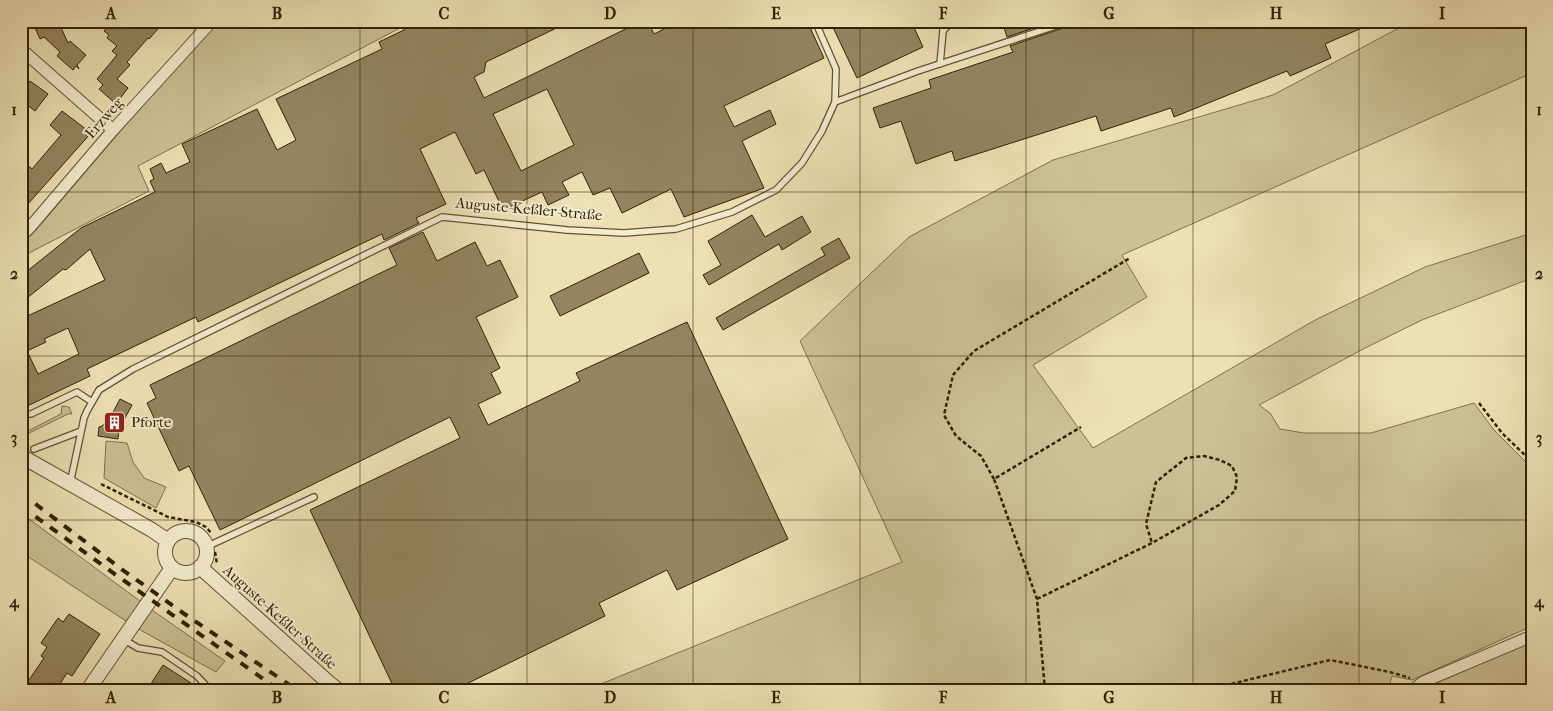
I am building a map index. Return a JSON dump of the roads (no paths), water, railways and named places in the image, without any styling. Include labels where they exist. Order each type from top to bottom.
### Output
[{"type":"street","name":"Erzweg","points":[[21,236],[113,130],[212,21]]},
{"type":"street","points":[[21,49],[113,130]]},
{"type":"street","points":[[21,219],[31,226]]},
{"type":"street","points":[[21,456],[152,530],[168,541]]},
{"type":"street","points":[[88,690],[172,568],[165,557],[168,541],[174,534],[187,531],[199,536],[210,545]]},
{"type":"street","name":"Auguste-Keßler-Straße","points":[[172,568],[184,573],[191,572],[200,566],[205,559],[210,545]]},
{"type":"street","name":"Auguste-Keßler-Straße","points":[[200,566],[338,690]]},
{"type":"street","points":[[1413,690],[1424,682],[1532,636]]},
{"type":"lane","name":"Auguste-Keßler-Straße","points":[[70,484],[84,418],[99,390],[133,368],[442,218],[567,230],[624,233],[676,229],[732,212],[776,190],[802,164],[822,131],[835,102],[836,69],[815,21]]},
{"type":"lane","points":[[940,64],[942,21]]},
{"type":"lane","points":[[943,30],[952,21]]},
{"type":"lane","points":[[835,102],[940,64],[1071,21]]},
{"type":"lane","points":[[31,414],[77,392],[92,402]]},
{"type":"lane","points":[[34,449],[81,432]]},
{"type":"lane","points":[[210,545],[314,497]]},
{"type":"lane","points":[[124,639],[138,648],[162,652],[197,676],[210,690]]},
{"type":"railway","points":[[21,493],[183,613],[297,690]]},
{"type":"railway","points":[[21,506],[279,690]]},
{"type":"place","name":"Pforte","points":[[115,422]]}]
